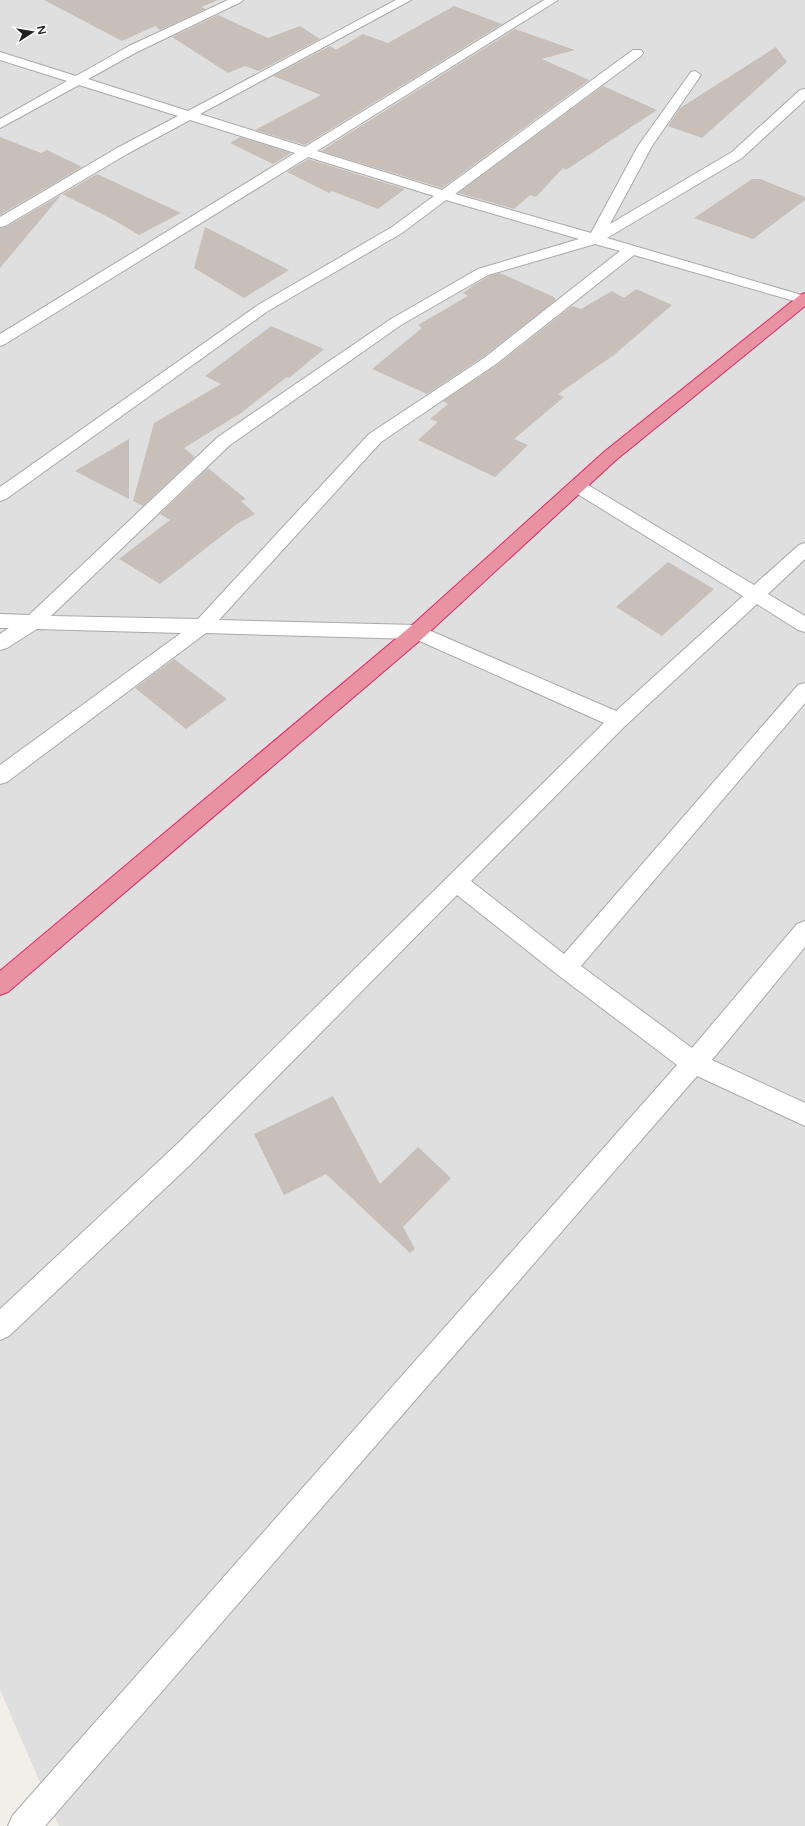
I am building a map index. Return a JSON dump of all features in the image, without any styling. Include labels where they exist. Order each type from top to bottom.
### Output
[{"type":"highway","points":[[0,985],[417,632],[610,456],[804,299]]},
{"type":"street","points":[[0,124],[133,49],[238,0]]},
{"type":"street","points":[[0,223],[122,151],[405,0]]},
{"type":"street","points":[[0,341],[552,0]]},
{"type":"street","points":[[0,495],[263,308],[397,230],[637,53]]},
{"type":"street","points":[[0,56],[444,195],[804,299]]},
{"type":"street","points":[[595,239],[645,146],[695,75]]},
{"type":"street","points":[[0,643],[33,622],[224,441],[396,322],[483,272],[595,239],[737,155],[805,93]]},
{"type":"street","points":[[0,776],[203,626],[375,438],[490,361],[631,250]]},
{"type":"street","points":[[577,486],[805,625]]},
{"type":"street","points":[[0,1327],[183,1155],[618,721],[805,549]]},
{"type":"street","points":[[0,621],[417,632],[618,721]]},
{"type":"street","points":[[566,968],[805,690]]},
{"type":"street","points":[[456,882],[566,968],[694,1063],[805,1114]]},
{"type":"street","points":[[24,1826],[694,1063],[805,932]]},
{"type":"shaded area","points":[[0,0],[805,0],[805,1826],[59,1826],[0,1690]]},
{"type":"building","points":[[44,0],[218,0],[201,7],[206,9],[160,30],[155,26],[122,41]]},
{"type":"building","points":[[454,6],[502,24],[305,145],[255,130],[321,95],[273,76],[330,46],[336,50],[363,34],[388,43]]},
{"type":"building","points":[[218,15],[268,38],[300,26],[320,39],[259,71],[245,66],[228,73],[172,37]]},
{"type":"building","points":[[515,29],[575,50],[542,59],[589,80],[442,188],[321,151]]},
{"type":"building","points":[[776,47],[787,62],[702,138],[668,126],[680,108]]},
{"type":"building","points":[[603,86],[657,110],[566,170],[563,168],[536,197],[530,195],[514,209],[458,193]]},
{"type":"building","points":[[0,137],[41,153],[47,150],[82,167],[0,215]]},
{"type":"building","points":[[240,137],[291,153],[273,164],[230,143]]},
{"type":"building","points":[[308,159],[405,189],[378,209],[332,191],[329,193],[287,172]]},
{"type":"building","points":[[97,174],[181,213],[139,235],[110,218],[62,194]]},
{"type":"building","points":[[752,179],[760,179],[805,197],[805,200],[753,239],[694,218]]},
{"type":"building","points":[[61,195],[0,268],[0,228],[6,227]]},
{"type":"building","points":[[205,227],[289,270],[244,298],[194,268]]},
{"type":"building","points":[[500,273],[554,297],[556,300],[483,357],[427,394],[372,369],[422,328],[418,325],[468,296],[463,293],[474,285],[489,276]]},
{"type":"building","points":[[636,289],[672,305],[614,355],[558,394],[564,397],[514,439],[528,445],[495,477],[418,440],[438,422],[430,419],[448,404],[443,401],[497,365],[572,306],[581,309],[612,291],[624,298]]},
{"type":"building","points":[[271,326],[324,349],[289,378],[287,377],[241,413],[184,448],[195,457],[143,506],[133,501],[154,423],[221,384],[205,376]]},
{"type":"building","points":[[129,439],[129,499],[75,471]]},
{"type":"building","points":[[208,468],[246,499],[241,501],[255,514],[237,524],[160,584],[119,559],[170,520],[160,514]]},
{"type":"building","points":[[668,562],[714,589],[662,636],[616,607]]},
{"type":"building","points":[[174,659],[227,699],[186,729],[135,688]]},
{"type":"building","points":[[333,1096],[380,1184],[418,1147],[451,1178],[403,1227],[415,1249],[410,1253],[326,1174],[284,1195],[254,1134]]}]
